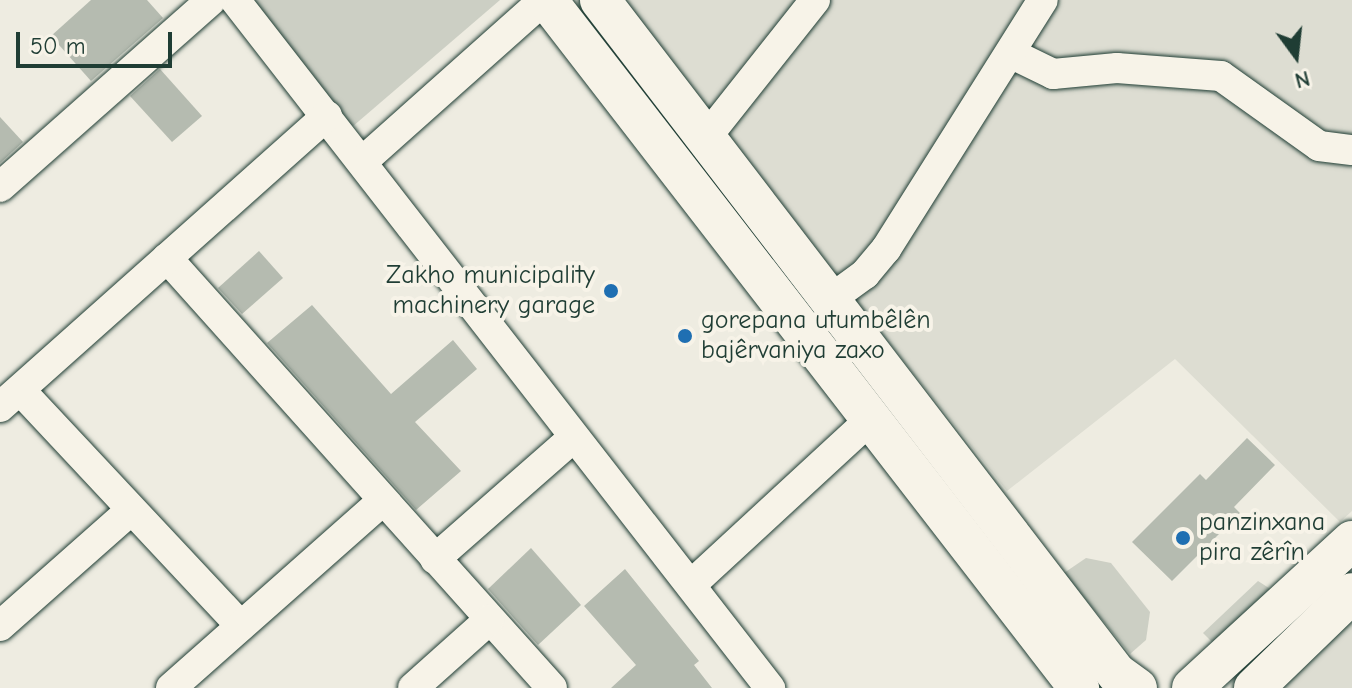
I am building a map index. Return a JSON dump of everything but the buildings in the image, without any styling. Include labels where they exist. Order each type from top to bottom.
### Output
[{"type":"main road","points":[[546,0],[1079,688]]},
{"type":"main road","points":[[604,2],[828,301],[1116,673],[1134,687]]},
{"type":"main road","points":[[1192,688],[1352,541]]},
{"type":"main road","points":[[1254,688],[1352,593]]},
{"type":"street","points":[[0,187],[211,0]]},
{"type":"street","points":[[235,0],[770,688]]},
{"type":"street","points":[[363,161],[546,0]]},
{"type":"street","points":[[705,139],[815,0]]},
{"type":"street","points":[[828,301],[865,274],[886,249],[1043,0]]},
{"type":"street","points":[[1010,53],[1053,74],[1117,68],[1221,76],[1319,146],[1352,150]]},
{"type":"street","points":[[241,626],[130,511],[10,398],[327,116]]},
{"type":"street","points":[[167,258],[381,502],[552,688]]},
{"type":"street","points":[[692,584],[871,419]]},
{"type":"street","points":[[435,559],[574,437]]},
{"type":"street","points":[[177,686],[381,502]]},
{"type":"street","points":[[0,626],[130,511]]},
{"type":"street","points":[[413,688],[489,620]]},
{"type":"shaded area","points":[[239,0],[500,0],[345,133]]},
{"type":"shaded area","points":[[616,0],[1352,0],[1352,511],[1340,522],[1175,359],[1007,491]]},
{"type":"shaded area","points":[[1086,558],[1111,563],[1150,612],[1146,640],[1130,654],[1064,573]]},
{"type":"shaded area","points":[[1258,581],[1272,590],[1215,645],[1203,633]]},
{"type":"shaded area","points":[[1352,610],[1352,688],[1272,688]]},
{"type":"place","name":"Zakho municipality machinery garage","points":[[611,291]]},
{"type":"place","name":"gorepana utumbêlên bajêrvaniya zaxo","points":[[685,336]]},
{"type":"place","name":"panzinxana pira zêrîn","points":[[1183,538]]}]
